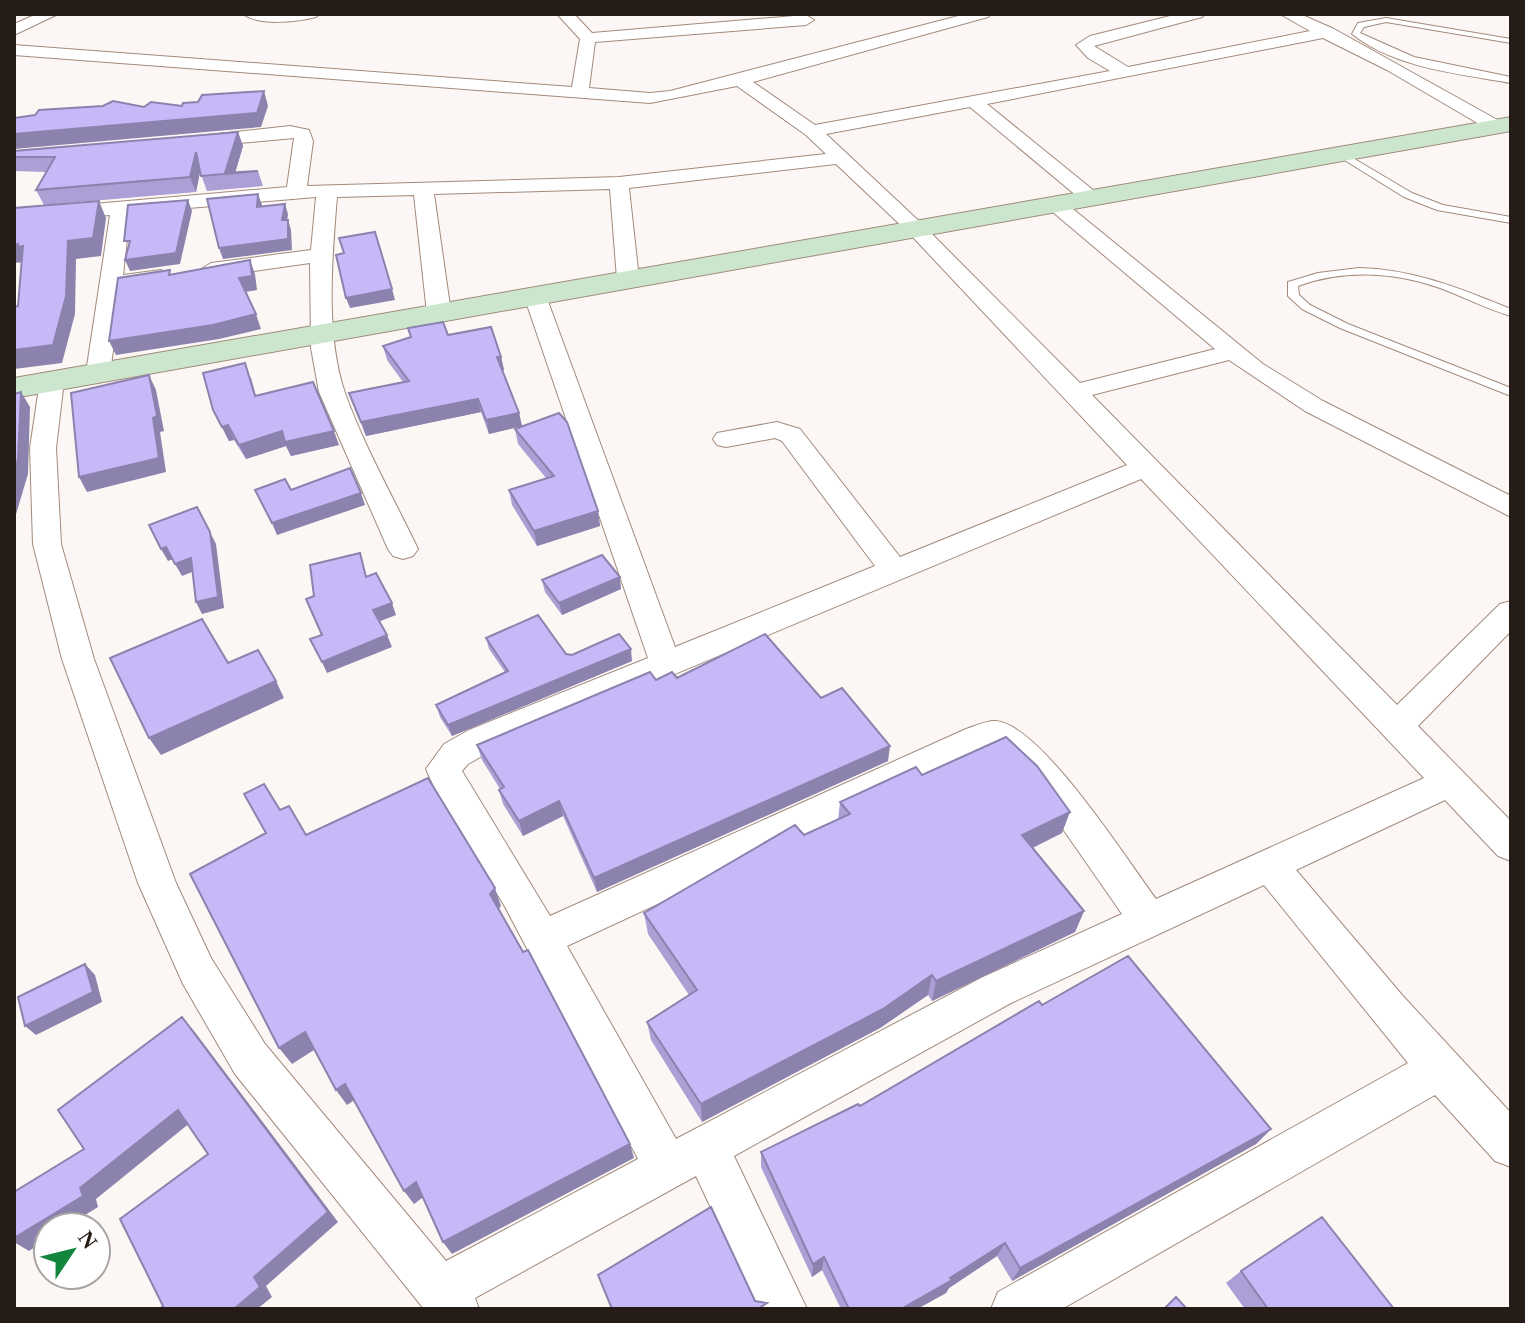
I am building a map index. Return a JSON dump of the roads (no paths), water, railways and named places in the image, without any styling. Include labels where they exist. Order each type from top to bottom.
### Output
[{"type":"main road","points":[[14,388],[1504,126]]},
{"type":"street","points":[[14,30],[50,14]]},
{"type":"street","points":[[251,14],[295,17],[311,14]]},
{"type":"street","points":[[565,14],[588,38],[811,24],[843,52]]},
{"type":"street","points":[[14,50],[579,94],[670,96],[983,14]]},
{"type":"street","points":[[1126,73],[1094,55],[1084,45],[1096,39],[1197,14]]},
{"type":"street","points":[[1288,14],[1328,32],[1504,126]]},
{"type":"street","points":[[812,131],[1328,32]]},
{"type":"street","points":[[579,94],[588,38]]},
{"type":"street","points":[[740,80],[812,131],[915,228],[1511,845]]},
{"type":"street","points":[[973,101],[1091,198]]},
{"type":"street","points":[[183,142],[290,132],[302,134],[304,141],[296,192]]},
{"type":"street","points":[[14,217],[296,192],[619,183],[843,158]]},
{"type":"street","points":[[619,183],[628,279]]},
{"type":"street","points":[[423,190],[439,313]]},
{"type":"street","points":[[327,192],[321,255],[323,348],[332,392],[403,549]]},
{"type":"street","points":[[1055,204],[1232,352],[1314,406],[1511,508]]},
{"type":"street","points":[[98,373],[121,207]]},
{"type":"street","points":[[108,284],[321,255]]},
{"type":"street","points":[[535,296],[666,665]]},
{"type":"street","points":[[1075,392],[1232,352]]},
{"type":"street","points":[[52,381],[43,448],[47,544],[78,659],[157,883],[197,971],[250,1059],[448,1300],[687,1158],[997,990],[1448,783]]},
{"type":"street","points":[[726,439],[777,430],[791,435],[894,570]]},
{"type":"street","points":[[783,1309],[542,938],[455,795],[443,769],[456,754],[481,740],[1146,467]]},
{"type":"street","points":[[1396,727],[1511,612]]},
{"type":"street","points":[[542,938],[978,738],[995,734],[1009,740],[1045,776],[1149,920]]},
{"type":"street","points":[[1270,865],[1333,947],[1439,1069],[1511,1145]]},
{"type":"street","points":[[1015,1309],[1439,1069]]},
{"type":"lane","points":[[1511,41],[1386,20],[1361,25],[1356,34],[1378,48],[1410,59],[1511,80]]},
{"type":"lane","points":[[1341,154],[1419,200],[1441,208],[1511,220]]},
{"type":"lane","points":[[1511,313],[1412,274],[1383,269],[1348,271],[1292,284],[1294,296],[1306,307],[1344,326],[1511,392]]}]
